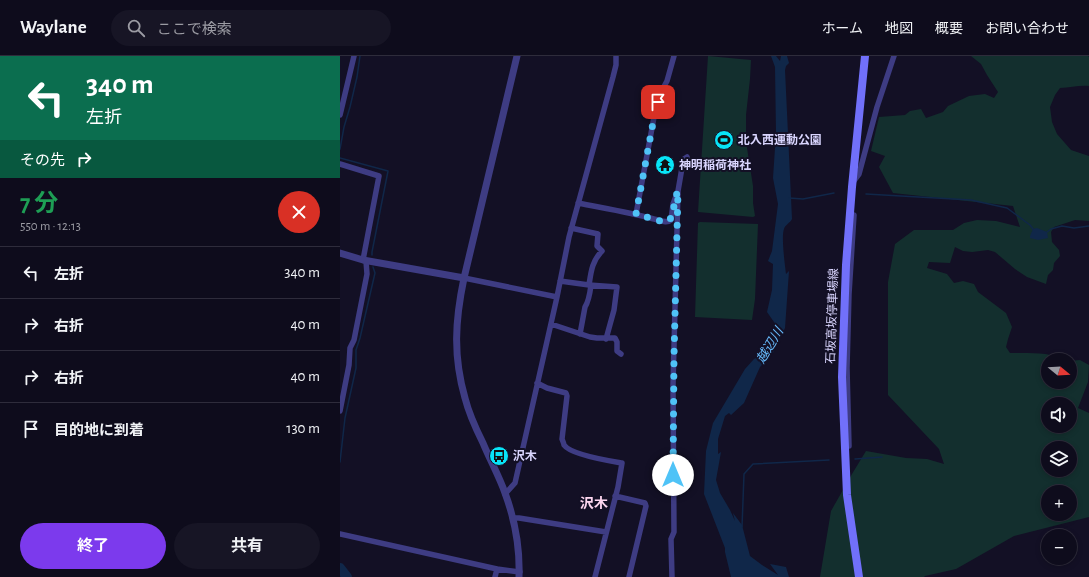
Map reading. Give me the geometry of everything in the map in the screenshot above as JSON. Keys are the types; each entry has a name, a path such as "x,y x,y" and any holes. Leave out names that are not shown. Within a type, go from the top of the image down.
{"main road":[{"name":"石坂高坂停車場線","path":"859,577 847,495 842,377 846,265 865,56"}],"street":[{"path":"340,115 354,56"},
{"path":"340,534 519,574 518,545 513,518 505,494 470,415 459,372 456,350 456,324 464,278 517,56"},
{"path":"505,494 515,483 571,228 613,77 616,65 616,56"},
{"path":"636,214 655,112 661,92 667,81 674,56"},
{"path":"853,185 859,174 877,107 894,56"},
{"path":"672,577 671,539 674,532 674,379 678,191 683,162 687,157"},
{"path":"340,164 379,176 365,261 367,274 354,340 350,350 349,365 340,411"},
{"path":"578,204 636,214 664,222 669,221 672,216 678,191"},
{"path":"571,228 598,234 597,246 602,251 597,255 592,266 590,291 585,307 580,334"},
{"path":"340,253 365,261 464,278 557,297"},
{"path":"560,280 590,285 617,287 614,310 606,339"},
{"path":"551,324 590,337 606,339 615,338 617,342 617,351 621,354"},
{"path":"537,383 547,388 566,393 567,396 562,438 564,444 568,448 591,458 622,463 618,487 595,577"},
{"path":"615,496 645,503 646,506 629,577"},
{"path":"513,518 606,532"},
{"path":"495,577 497,569"}],"green space":[{"name":"北入西運動公園","path":"708,56 751,60 746,115 746,133 753,186 755,216 753,217 698,212"},
{"path":"971,56 1089,57 1089,86 1060,88 1050,107 1052,122 1057,134 1071,150 1089,156 1089,221 1075,220 1054,227 1051,232 1052,242 1059,250 1060,256 1054,263 1053,270 1048,275 1046,284 1027,277 995,252 988,250 972,252 963,251 955,247 950,263 929,262 927,268 947,274 954,283 963,281 974,284 978,292 1006,313 1012,327 1006,347 1010,353 1041,354 1041,389 1077,389 1077,360 1080,360 1089,365 1088,382 1078,408 1089,413 1089,517 1077,520 1077,485 1041,485 1041,521 1073,521 1014,536 956,569 924,577 820,577 831,511 866,451 906,458 927,459 944,464 939,449 888,395 888,282 895,244 914,230 953,230 964,223 977,220 996,221 1020,227 1013,206 893,193 879,167 885,156 871,151 879,117 905,115 910,111 921,109 926,118 943,112 948,106 969,96 985,94 994,98 998,92 981,64"},
{"path":"698,223 758,224 755,299 752,320 695,317"}],"water":[{"name":"越辺川","path":"771,56 776,56 780,61 781,56 787,56 789,63 785,70 792,219 783,233 786,274 789,271 785,328 773,353 760,367 744,403 731,415 729,413 725,416 718,439 718,454 721,452 716,480 720,493 735,521 733,513 742,525 750,556 778,575 770,564 786,567 789,577 731,577 725,548 704,494 706,451 713,423 745,369 754,359 761,355 776,329 774,322 767,312 772,290 773,264 768,261 772,251 778,204 773,178 776,133 775,67"},
{"path":"1037,228 1047,232 1048,238 1038,240 1030,238 1033,229"}],"waterway":[{"path":"340,149 357,77 360,56"},
{"path":"340,158 388,171 372,255"},
{"path":"789,198 803,199 834,193"},
{"path":"866,194 971,200 1007,208 1030,225 1033,229"},
{"path":"1047,232 1051,229 1062,226 1074,228 1089,226"},
{"path":"340,462 345,418 356,368 356,350 375,273 373,267"},
{"path":"855,459 882,457"},
{"path":"742,527 744,474 753,464 829,460"},
{"path":"340,568 347,577"}],"place":[{"name":"北入西運動公園","path":"724,140"},
{"name":"神明稲荷神社","path":"665,165"},
{"name":"沢木","path":"499,456"}],"district":[{"name":"沢木","path":"594,503"}],"route":[{"path":"658,102 636,214 664,222 671,220 673,204 678,191 676,236 673,475"}]}
